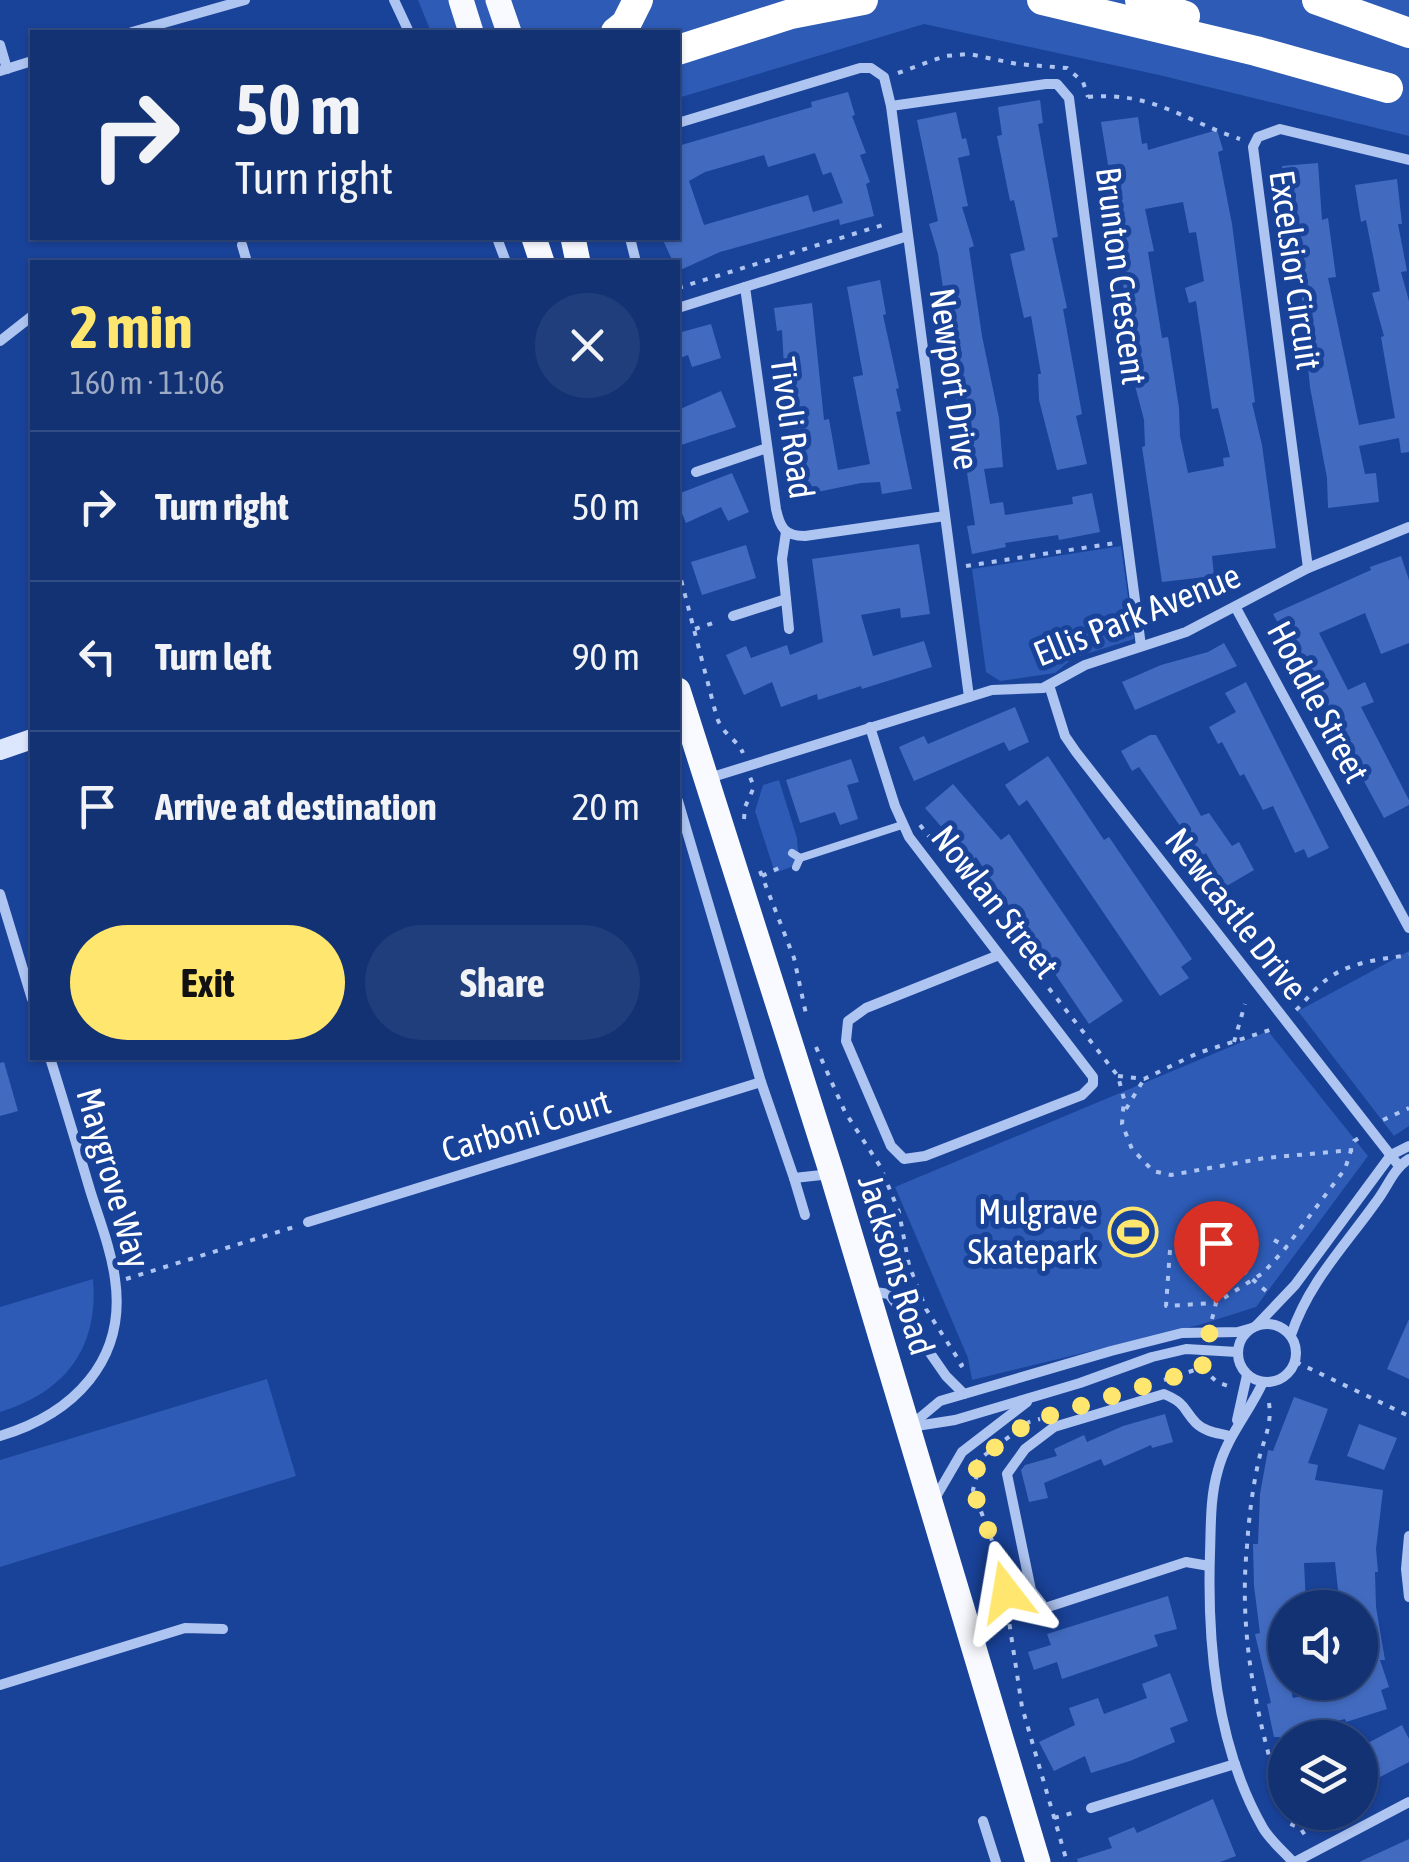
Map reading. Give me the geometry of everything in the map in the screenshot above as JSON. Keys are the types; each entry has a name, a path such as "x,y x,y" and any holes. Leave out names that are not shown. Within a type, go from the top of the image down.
{"highway":[{"path":"618,30 626,24 638,0"},
{"path":"680,50 791,14 863,0"},
{"path":"1042,0 1256,50 1398,92"},
{"path":"1140,0 1398,92"},
{"path":"1317,0 1409,34"}],"main road":[{"path":"460,0 470,30"},
{"path":"498,0 508,30"},
{"name":"Jacksons Road","path":"680,697 868,1290 1038,1862"}],"street":[{"path":"139,30 244,0"},
{"path":"394,0 408,30"},
{"path":"0,45 4,70 30,62"},
{"path":"680,122 860,68 881,74"},
{"name":"Newport Drive","path":"881,74 891,106 969,696"},
{"name":"Brunton Crescent","path":"891,106 1046,84 1057,84 1068,98 1142,646"},
{"name":"Excelsior Circuit","path":"1308,568 1252,158 1254,143 1268,131 1280,129 1409,160"},
{"path":"680,307 908,236"},
{"path":"242,245 246,260"},
{"name":"Tivoli Road","path":"744,287 778,523 791,536 805,536 945,516"},
{"path":"0,341 30,318"},
{"path":"696,472 767,448"},
{"name":"Ellis Park Avenue","path":"705,780 969,696 1003,688 1050,685 1085,664 1186,632 1308,568 1409,527"},
{"path":"786,532 782,558 789,629"},
{"path":"733,616 786,599"},
{"name":"Hoddle Street","path":"1236,608 1409,928"},
{"name":"Newcastle Drive","path":"1050,685 1065,736 1076,752 1338,1091 1392,1155 1404,1162"},
{"name":"Nowlan Street","path":"870,727 905,830 1091,1070 1093,1084 1082,1094 925,1156 904,1158 892,1146 846,1041 848,1021 866,1008 999,955"},
{"path":"0,750 30,741"},
{"path":"680,808 760,1082 804,1215"},
{"path":"0,894 30,992"},
{"name":"Maygrove Way","path":"0,1436 56,1413 72,1401 93,1376 113,1329 116,1282 51,1060"},
{"name":"Carboni Court","path":"308,1222 760,1082"},
{"path":"909,1427 940,1401 1182,1333 1238,1332 1254,1326 1275,1324 1291,1335 1297,1348 1296,1362 1280,1379 1262,1382 1248,1374 1238,1352 1244,1334 1254,1326 1280,1302 1392,1155 1409,1146"},
{"path":"1291,1335 1320,1272 1404,1162"},
{"path":"794,1178 832,1174"},
{"path":"868,1290 889,1294 946,1376 964,1394"},
{"path":"909,1427 947,1422 1186,1349 1238,1352"},
{"path":"1248,1374 1233,1431 1217,1471 1209,1566 1216,1684 1236,1764 1264,1831 1294,1862 1409,1802"},
{"path":"1233,1431 1262,1382"},
{"path":"1209,1566 1186,1562 1045,1608 1031,1590 1007,1474 1025,1449 1054,1427 1164,1394 1189,1409 1194,1421 1207,1430 1233,1431"},
{"path":"932,1504 962,1452 1036,1396"},
{"path":"1409,1536 1409,1598"},
{"path":"0,1685 186,1628 224,1629"},
{"path":"1091,1808 1236,1764"},
{"path":"983,1821 996,1862"}],"lane":[{"path":"796,859 905,830"}],"path":[{"path":"881,74 956,54 1017,64 1056,65 1076,74 1088,97 1114,94 1176,110 1254,143"},
{"path":"680,287 886,224"},
{"path":"952,568 1128,542"},
{"path":"680,576 717,718 726,736 741,748 754,787 745,807 746,831"},
{"path":"693,630 733,616"},
{"path":"905,830 921,824 1118,1076 1124,1114"},
{"path":"762,876 796,859"},
{"path":"756,861 794,958 809,1029"},
{"path":"1353,1150 1265,1158 1171,1175 1154,1171 1132,1148 1122,1124 1132,1096 1144,1079 1198,1052 1267,1033 1339,971 1370,960 1409,955"},
{"path":"1234,1042 1245,1004"},
{"path":"815,1044 845,1112 880,1166 926,1309 962,1365 946,1376"},
{"path":"1118,1076 1144,1079"},
{"path":"1170,1250 1166,1306 1216,1303 1252,1281 1287,1247 1345,1169 1354,1141 1409,1108"},
{"path":"116,1282 308,1222"},
{"path":"1274,1240 1287,1247"},
{"path":"1233,1262 1280,1302"},
{"path":"1210,1331 1216,1303"},
{"path":"1150,1384 1202,1368 1206,1351"},
{"path":"1296,1362 1409,1416"},
{"path":"974,1463 1029,1422 1046,1417"},
{"path":"1268,1751 1256,1708 1245,1634 1246,1549 1260,1457 1272,1418"},
{"path":"962,1452 978,1471 973,1490 1000,1562 1022,1706 1067,1862"},
{"path":"1054,1818 1091,1808"},
{"path":"1302,1830 1314,1851"}],"shaded area":[{"path":"418,0 1409,0 1409,136 1159,75 924,24 680,97 680,30 430,30"},
{"path":"1121,546 1134,639 1073,658 1055,673 1000,681 986,672 972,569"},
{"path":"779,780 797,838 799,864 775,873 755,811 763,785"},
{"path":"1409,951 1409,1126 1394,1136 1298,1011"},
{"path":"1268,1031 1368,1156 1256,1307 1199,1325 972,1380 968,1358 895,1187"},
{"path":"93,1279 90,1326 73,1364 43,1392 0,1412 0,1307"},
{"path":"267,1379 296,1476 0,1567 0,1460"}],"building":[{"path":"848,92 866,153 860,155 870,182 866,184 874,216 840,225 839,219 720,252 680,270 680,260 672,260 663,240 680,240 680,145 812,107 811,102","holes":["815,153 823,175 831,172 843,203 813,212 808,195 704,225 689,181 705,172 764,155 768,167"]},
{"path":"1040,100 1043,123 1038,124 1058,237 1052,238 1067,308 1063,309 1082,414 1076,416 1087,464 1057,470 1039,400 1041,374 1031,316 1024,318 1010,254 1025,250 997,136 1002,135 998,107"},
{"path":"956,112 970,155 958,158 968,206 962,207 974,246 969,248 999,418 1003,467 984,469 990,504 1003,502 1005,515 1073,504 1072,497 1092,493 1100,532 1059,540 1058,535 1005,543 1006,547 972,554 967,526 975,525 938,254 929,224 938,221 917,120"},
{"path":"1138,117 1142,144 1147,143 1148,150 1217,130 1223,150 1218,152 1232,224 1255,402 1252,403 1262,445 1276,548 1212,556 1214,576 1162,582 1142,447 1144,420 1130,366 1129,342 1133,342 1113,226 1118,225 1101,122","holes":["1183,202 1189,233 1196,232 1204,281 1185,288 1189,303 1196,301 1212,409 1218,408 1230,457 1223,458 1224,466 1188,473 1168,337 1162,338 1148,252 1154,251 1145,209"]},
{"path":"1318,163 1322,220 1328,218 1336,277 1328,278 1359,425 1395,418 1381,337 1384,336 1372,293 1380,291 1355,185 1397,179 1402,224 1398,224 1407,271 1401,272 1409,301 1409,452 1401,453 1399,438 1359,446 1365,474 1376,473 1379,502 1328,508 1327,478 1310,387 1306,346 1310,346 1290,228 1287,229 1282,166"},
{"path":"880,280 886,314 883,315 899,388 896,389 901,411 896,412 912,489 882,494 880,482 861,483 798,496 790,454 794,453 782,330 777,331 774,308 812,303 824,420 829,419 838,470 870,464 853,377 863,375 847,287"},
{"path":"711,324 721,358 692,367 688,355 680,358 680,332"},
{"path":"721,391 736,427 680,445 680,409"},
{"path":"732,473 749,512 728,521 721,507 686,523 680,509 680,493"},
{"path":"919,544 930,614 901,618 900,608 861,615 873,656 924,641 932,667 818,700 817,694 781,707 772,682 744,695 726,655 746,646 751,658 787,645 790,655 823,642 812,559"},
{"path":"746,545 756,578 702,595 691,562"},
{"path":"1401,556 1409,580 1409,643 1381,654 1365,613 1319,633 1348,690 1365,682 1374,702 1361,707 1409,800 1409,805 1384,818 1273,614"},
{"path":"1224,643 1237,666 1135,710 1122,682"},
{"path":"1246,682 1329,848 1308,858 1304,849 1295,853 1273,806 1263,810 1244,774 1240,776 1209,727 1236,712 1225,693"},
{"path":"1015,707 1029,742 1009,751 1004,742 914,781 899,747 924,736 928,744"},
{"path":"1156,735 1201,816 1209,813 1232,846 1239,842 1254,870 1225,887 1206,853 1201,856 1139,767 1132,771 1121,751"},
{"path":"1048,756 1192,959 1181,967 1189,978 1160,996 1027,800 1019,806 1005,785"},
{"path":"851,759 859,782 847,785 858,819 840,825 835,812 800,823 786,780"},
{"path":"953,784 1001,840 1009,834 1123,1001 1089,1024 976,857 971,861 925,808"},
{"path":"4,1062 18,1111 0,1116 0,1063"},
{"path":"1409,1319 1409,1379 1387,1369"},
{"path":"1294,1397 1328,1409 1308,1463 1318,1465 1315,1480 1383,1490 1376,1590 1338,1590 1335,1562 1304,1563 1305,1590 1268,1590 1268,1690 1255,1634 1260,1633 1253,1544 1258,1544 1260,1494 1268,1450 1273,1451"},
{"path":"1165,1414 1173,1442 1152,1448 1151,1445 1104,1466 1101,1459 1044,1483 1048,1498 1029,1502 1021,1470 1025,1465 1057,1456 1054,1449 1084,1435 1087,1442"},
{"path":"1359,1424 1397,1438 1384,1470 1347,1456"},
{"path":"1168,1596 1177,1629 1154,1635 1158,1646 1062,1679 1057,1662 1034,1670 1028,1652 1051,1645 1047,1634"},
{"path":"1378,1619 1385,1660 1380,1660 1389,1687 1381,1690 1387,1709 1352,1720 1270,1720 1267,1704 1270,1700 1378,1700"},
{"path":"1170,1673 1188,1721 1170,1728 1175,1742 1091,1773 1085,1756 1054,1771 1039,1742 1075,1725 1069,1708 1098,1698 1104,1714 1147,1698 1142,1684"},
{"path":"1402,1725 1409,1739 1409,1762 1380,1777 1378,1738"},
{"path":"1213,1799 1236,1856 1220,1862 1078,1862 1077,1859 1112,1848 1108,1838 1134,1827 1137,1833"},
{"path":"1409,1839 1409,1862 1359,1862"}],"place":[{"name":"Mulgrave Skatepark","path":"1133,1232"}],"route":[{"path":"1006,1592 1000,1562 973,1490 978,1471 974,1463 1029,1422 1202,1368 1216,1303"}]}
